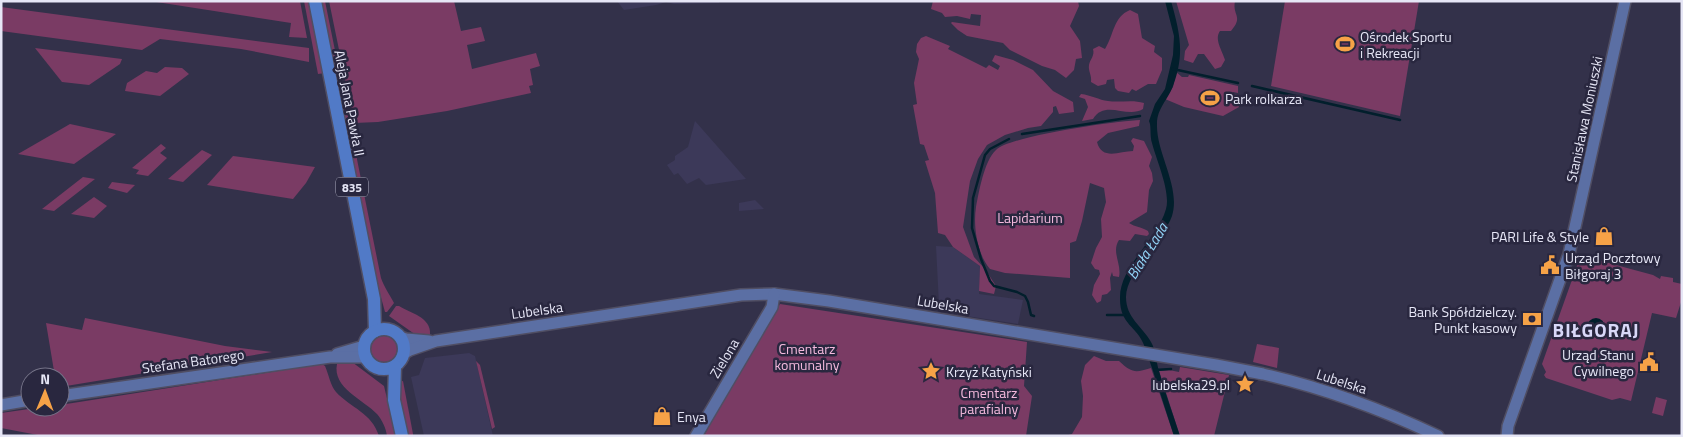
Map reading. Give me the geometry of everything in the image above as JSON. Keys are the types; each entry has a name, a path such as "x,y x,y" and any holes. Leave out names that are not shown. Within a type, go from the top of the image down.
{"main road":[{"name":"Aleja Jana Pawła II","path":"315,1 381,330"},
{"path":"381,330 395,332 400,337 404,345 403,354 395,366 387,369 371,365 365,352 368,337 381,330"},
{"path":"394,400 395,366"},
{"path":"379,368 394,400 402,436"}],"street":[{"name":"Stanisława Moniuszki","path":"1505,433 1526,378 1572,242 1625,1"},
{"name":"Lubelska","path":"400,337 433,341 725,297 774,294 869,307 1263,374 1324,390 1387,413 1438,436"},
{"name":"Zielona","path":"696,436 772,307 774,294"},
{"name":"Lubelska","path":"403,354 433,341"},
{"name":"Stefana Batorego","path":"70,395 365,352"},
{"path":"1,405 20,402"}],"shaded area":[{"path":"617,1 719,1 719,3 674,4 666,2 624,10"},
{"path":"695,121 746,179 706,185 699,178 687,184 678,173 674,175 667,165 675,160 675,156 688,147"},
{"path":"755,200 764,209 739,211 739,203"},
{"path":"936,246 953,247 980,266 979,294 1023,300 1018,324 947,313 942,310 939,305"},
{"path":"469,353 475,356 493,436 424,436 411,377 419,375 425,358"}],"green space":[{"path":"150,1 300,1 307,38 289,37 291,23"},
{"path":"304,1 309,1 325,73 318,74"},
{"path":"320,1 325,1 381,278 394,303 387,312 385,312 376,279"},
{"path":"329,1 454,1 461,31 481,27 485,41 467,45 472,69 536,53 540,66 530,69 533,85 529,86 531,93 447,111 378,122 354,123"},
{"path":"933,1 1078,1 1079,6 1070,26 1080,41 1082,58 1076,59 1074,70 1066,78 1055,70 1042,66 1010,50 1003,43 967,36 951,23 980,26 981,15 971,14 970,19 957,16 945,17 942,13 931,9"},
{"path":"1176,1 1235,1 1237,22 1235,26 1231,31 1220,31 1218,34 1218,41 1225,60 1221,67 1215,69 1204,54 1198,54 1193,63 1184,60 1185,51 1189,45"},
{"name":"Ośrodek Sportu i Rekreacji","path":"1285,1 1419,1 1400,116 1271,86"},
{"path":"1,7 309,48 309,62 241,49 160,39 142,50 1,31"},
{"path":"1130,10 1138,14 1142,38 1155,46 1154,52 1162,58 1162,70 1156,84 1148,84 1136,91 1132,89 1129,93 1118,91 1115,88 1114,79 1107,80 1106,84 1098,86 1091,82 1089,67 1093,49 1099,46 1105,49 1120,17"},
{"path":"926,36 950,46 948,49 986,68 989,65 998,70 1000,66 992,61 995,55 1013,60 1033,70 1053,91 1073,102 1074,112 1059,114 1056,106 1053,107 1053,112 1041,126 1005,135 987,145 978,159 970,181 963,227 974,257 985,269 996,286 994,294 979,291 980,266 953,247 945,235 938,233 935,193 925,161 929,160 924,145 920,144 913,105 917,104 914,83 919,59 916,52 917,44 921,38"},
{"path":"35,48 122,59 120,64 89,85 62,82"},
{"path":"165,67 182,68 189,74 160,96 125,91 127,83 146,71 157,73"},
{"path":"1176,72 1182,77 1188,77 1189,75 1238,86 1238,93 1233,92 1232,94 1238,95 1239,107 1223,116 1184,107 1165,99 1173,87"},
{"path":"1081,94 1108,101 1140,102 1144,103 1143,109 1130,112 1104,110 1093,119 1082,121 1088,107 1085,99 1079,97"},
{"name":"Lapidarium","path":"1140,120 1139,126 1108,133 1097,142 1099,148 1112,154 1133,151 1134,146 1131,141 1133,138 1144,141 1152,157 1149,166 1153,181 1149,190 1147,212 1129,223 1148,231 1149,234 1147,236 1135,234 1130,241 1119,240 1116,254 1120,272 1119,277 1113,276 1112,272 1110,278 1111,290 1107,294 1102,295 1101,301 1097,303 1092,295 1094,285 1100,274 1099,270 1095,269 1091,263 1102,237 1101,219 1106,202 1104,188 1090,183 1076,241 1070,243 1070,278 1005,273 990,269 979,248 975,215 985,169 996,150 1005,145 1041,135 1088,126"},
{"path":"70,124 116,134 74,164 18,154"},
{"path":"161,144 166,148 160,153 167,158 148,176 136,174 139,170 132,168"},
{"path":"202,150 212,155 183,182 168,179"},
{"path":"233,156 315,167 306,183 293,199 207,185"},
{"path":"83,177 95,179 54,211 42,209"},
{"path":"112,182 135,185 127,193 108,188"},
{"path":"94,197 107,206 94,218 71,214"},
{"path":"1590,258 1653,275 1660,279 1661,276 1673,278 1673,282 1682,284 1682,299 1676,318 1652,313 1631,401 1620,398 1612,400 1546,378 1544,375 1546,372 1542,364 1578,263 1585,265"},
{"path":"780,304 1027,342 1024,386 1032,396 1026,436 704,436"},
{"path":"396,306 424,320 427,323 430,334 416,335 389,316"},
{"path":"85,318 225,346 272,352 70,385 70,367 53,367 46,323 82,330"},
{"path":"384,336 393,340 397,349 393,358 384,362 375,358 371,349 375,340"},
{"path":"1257,344 1279,348 1277,368 1253,362"},
{"path":"1094,356 1106,361 1119,361 1134,371 1151,368 1174,436 1065,436 1072,434 1082,417 1083,396 1081,381 1085,365"},
{"path":"476,361 480,365 495,427 492,429"},
{"path":"352,362 384,386 396,436 387,436 384,424 377,414 350,393 339,380 337,364"},
{"path":"322,364 325,366 336,392 366,416 376,428 379,436 43,436 1,428 1,413 20,410 20,417 70,417 70,403"},
{"path":"1180,367 1229,375 1214,436 1180,436 1159,371 1179,372"},
{"path":"403,381 413,436 407,436 398,382"},
{"path":"1656,397 1667,400 1663,416 1652,413"}],"water":[{"name":"Biała Łada","path":"1165,1 1171,1 1179,34 1180,53 1177,74 1157,118 1157,124 1160,147 1171,182 1174,205 1172,216 1167,226 1132,277 1126,297 1129,311 1153,345 1161,379 1180,436 1174,436 1144,345 1126,320 1121,308 1120,299 1121,287 1132,264 1155,232 1166,209 1165,185 1151,141 1149,121 1155,104 1165,89 1173,55 1174,36"},
{"path":"1596,318 1602,321 1605,327 1602,333 1596,336 1590,333 1587,327 1590,321"}],"waterway":[{"path":"1173,69 1238,83"},
{"path":"1252,86 1400,120"},
{"path":"1022,134 1140,116"},
{"path":"1009,139 990,149 985,155 973,198 972,228 990,281 994,286 1025,296 1031,315 1034,316"},
{"path":"1107,315 1125,315"},
{"path":"1155,370 1171,369"}],"place":[{"name":"Ośrodek Sportu i Rekreacji","path":"1345,44"},
{"name":"Park rolkarza","path":"1210,98"},
{"name":"PARI Life & Style","path":"1604,236"},
{"name":"Urząd Pocztowy Biłgoraj 3","path":"1550,265"},
{"name":"Bank Spółdzielczy. Punkt kasowy","path":"1532,319"},
{"name":"Urząd Stanu Cywilnego","path":"1649,362"},
{"name":"Krzyż Katyński","path":"931,371"},
{"name":"lubelska29.pl","path":"1245,384"},
{"name":"Enya","path":"662,416"}],"district":[{"name":"BIŁGORAJ","path":"1596,329"}],"park label":[{"name":"Cmentarz komunalny","path":"807,356"},
{"name":"Cmentarz parafialny","path":"989,400"}]}
